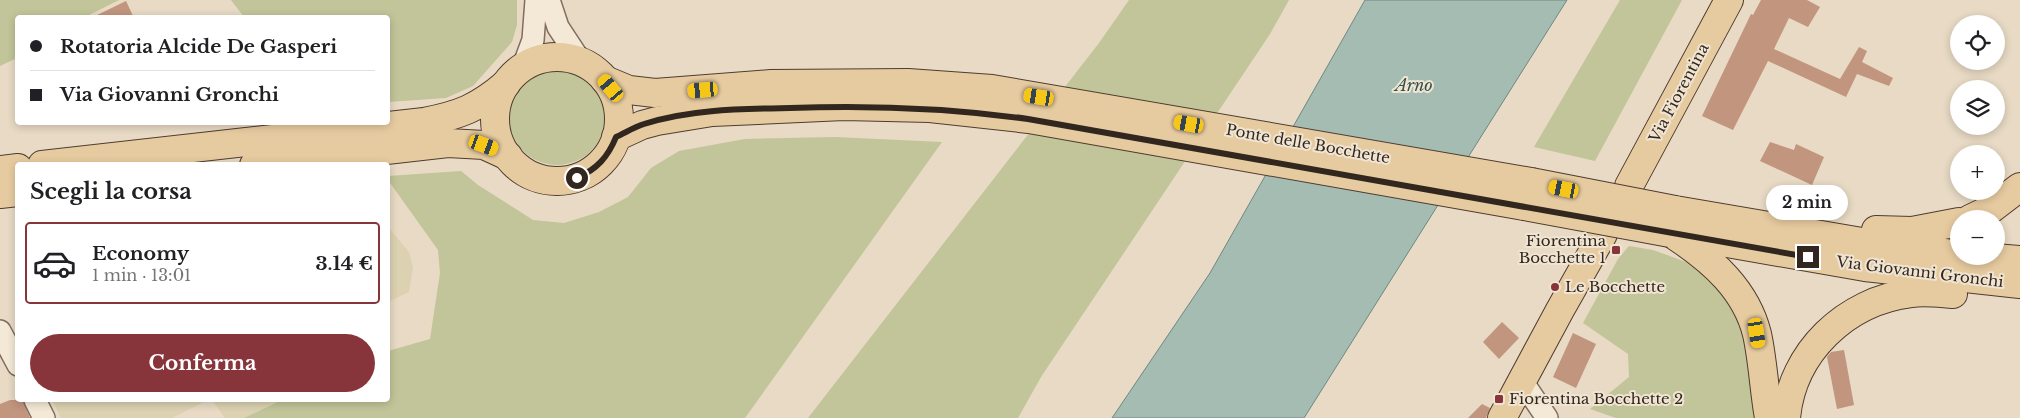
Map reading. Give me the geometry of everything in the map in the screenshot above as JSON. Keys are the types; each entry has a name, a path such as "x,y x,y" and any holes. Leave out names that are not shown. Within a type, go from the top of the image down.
{"main road":[{"name":"Via Fiorentina","path":"1629,186 1729,0"},
{"path":"69,162 424,122 444,118 475,108 486,101 515,76 534,62 552,58 570,58 581,62 598,72 611,88 618,107 619,117 616,137 608,154 594,168 577,178 568,180 558,181 539,178 522,170 508,156 499,140 495,120 498,102 515,76"},
{"path":"604,80 629,90 655,93 771,84 908,95"},
{"name":"Ponte delle Bocchette","path":"908,95 960,86 1020,94 1528,194"},
{"path":"616,137 642,125 657,121 712,112 816,107 908,95"},
{"path":"280,162 448,143 484,145 508,156"},
{"path":"0,170 15,168"},
{"path":"1988,210 2019,188"},
{"path":"0,194 15,192"},
{"name":"Via Giovanni Gronchi","path":"1528,194 1675,210 1910,250 1950,254"},
{"name":"Via Giovanni Gronchi","path":"1528,194 1670,233 1865,267 2020,284"},
{"path":"1792,229 1912,231 1950,224"},
{"path":"1670,233 1711,262 1731,283 1743,301 1757,333 1770,418"},
{"path":"1502,418 1603,234"},
{"name":"Via Giovanni Gronchi","path":"2005,259 2020,260"},
{"path":"1786,418 1789,396 1812,348 1826,333 1852,314 1877,302 1907,294 1927,292 1967,294 2020,290"}],"street":[{"path":"515,76 533,40 536,0"},
{"path":"549,0 558,27 581,62"},
{"path":"0,331 15,360"},
{"path":"1522,381 1546,418"},
{"path":"36,402 44,418"}],"shaded area":[{"path":"390,229 409,252 413,267 409,292 390,301"},
{"path":"53,402 204,402 172,418 61,418"},
{"path":"213,402 278,402 244,418 225,418"}],"green space":[{"path":"0,0 119,0 89,15 15,15 15,59 0,66"},
{"path":"231,0 517,0 517,25 512,42 473,86 446,98 390,102 390,15 242,15"},
{"path":"1129,0 1289,0 1270,34 1041,377 1018,418 808,418 1099,43"},
{"path":"1620,0 1682,0 1595,161 1534,147"},
{"path":"557,69 575,73 591,83 601,99 605,117 601,135 591,151 575,161 557,165 539,161 523,151 513,135 509,117 513,99 523,83 539,73"},
{"path":"835,137 942,142 745,418 244,418 278,402 390,402 390,350 430,339 440,273 438,250 390,183 390,176 461,171 478,185 533,220 564,223 599,212 628,197 651,168 679,151 745,139"},
{"path":"1629,246 1653,250 1689,263 1722,289 1744,328 1762,418 1616,418 1590,409 1629,377 1628,354 1583,323 1618,259"}],"water":[{"name":"Arno","path":"1365,0 1567,0 1304,418 1112,418 1210,273"}],"building":[{"path":"1761,0 1807,0 1820,7 1808,27 1789,18 1774,49 1840,79 1859,47 1867,51 1862,62 1893,78 1889,86 1857,74 1846,97 1768,61 1733,130 1702,116 1751,14 1753,15"},
{"path":"126,1 133,15 97,15"},
{"path":"1770,142 1794,150 1796,144 1824,157 1812,185 1760,161"},
{"path":"1502,322 1519,338 1499,359 1483,342"},
{"path":"1573,333 1596,344 1576,388 1553,377"},
{"path":"1844,350 1854,405 1837,409 1827,357 1831,352"},
{"path":"10,400 24,402 30,418 0,418 0,404"},
{"path":"1482,404 1490,408 1486,418 1468,418"}],"place":[{"name":"Fiorentina Bocchette 1","path":"1616,250"},
{"name":"Le Bocchette","path":"1555,287"},
{"name":"Fiorentina Bocchette 2","path":"1499,399"}],"route":[{"path":"577,178 602,162 616,137 642,125 676,116 766,108 844,106 930,108 1028,119 1808,257"}]}
